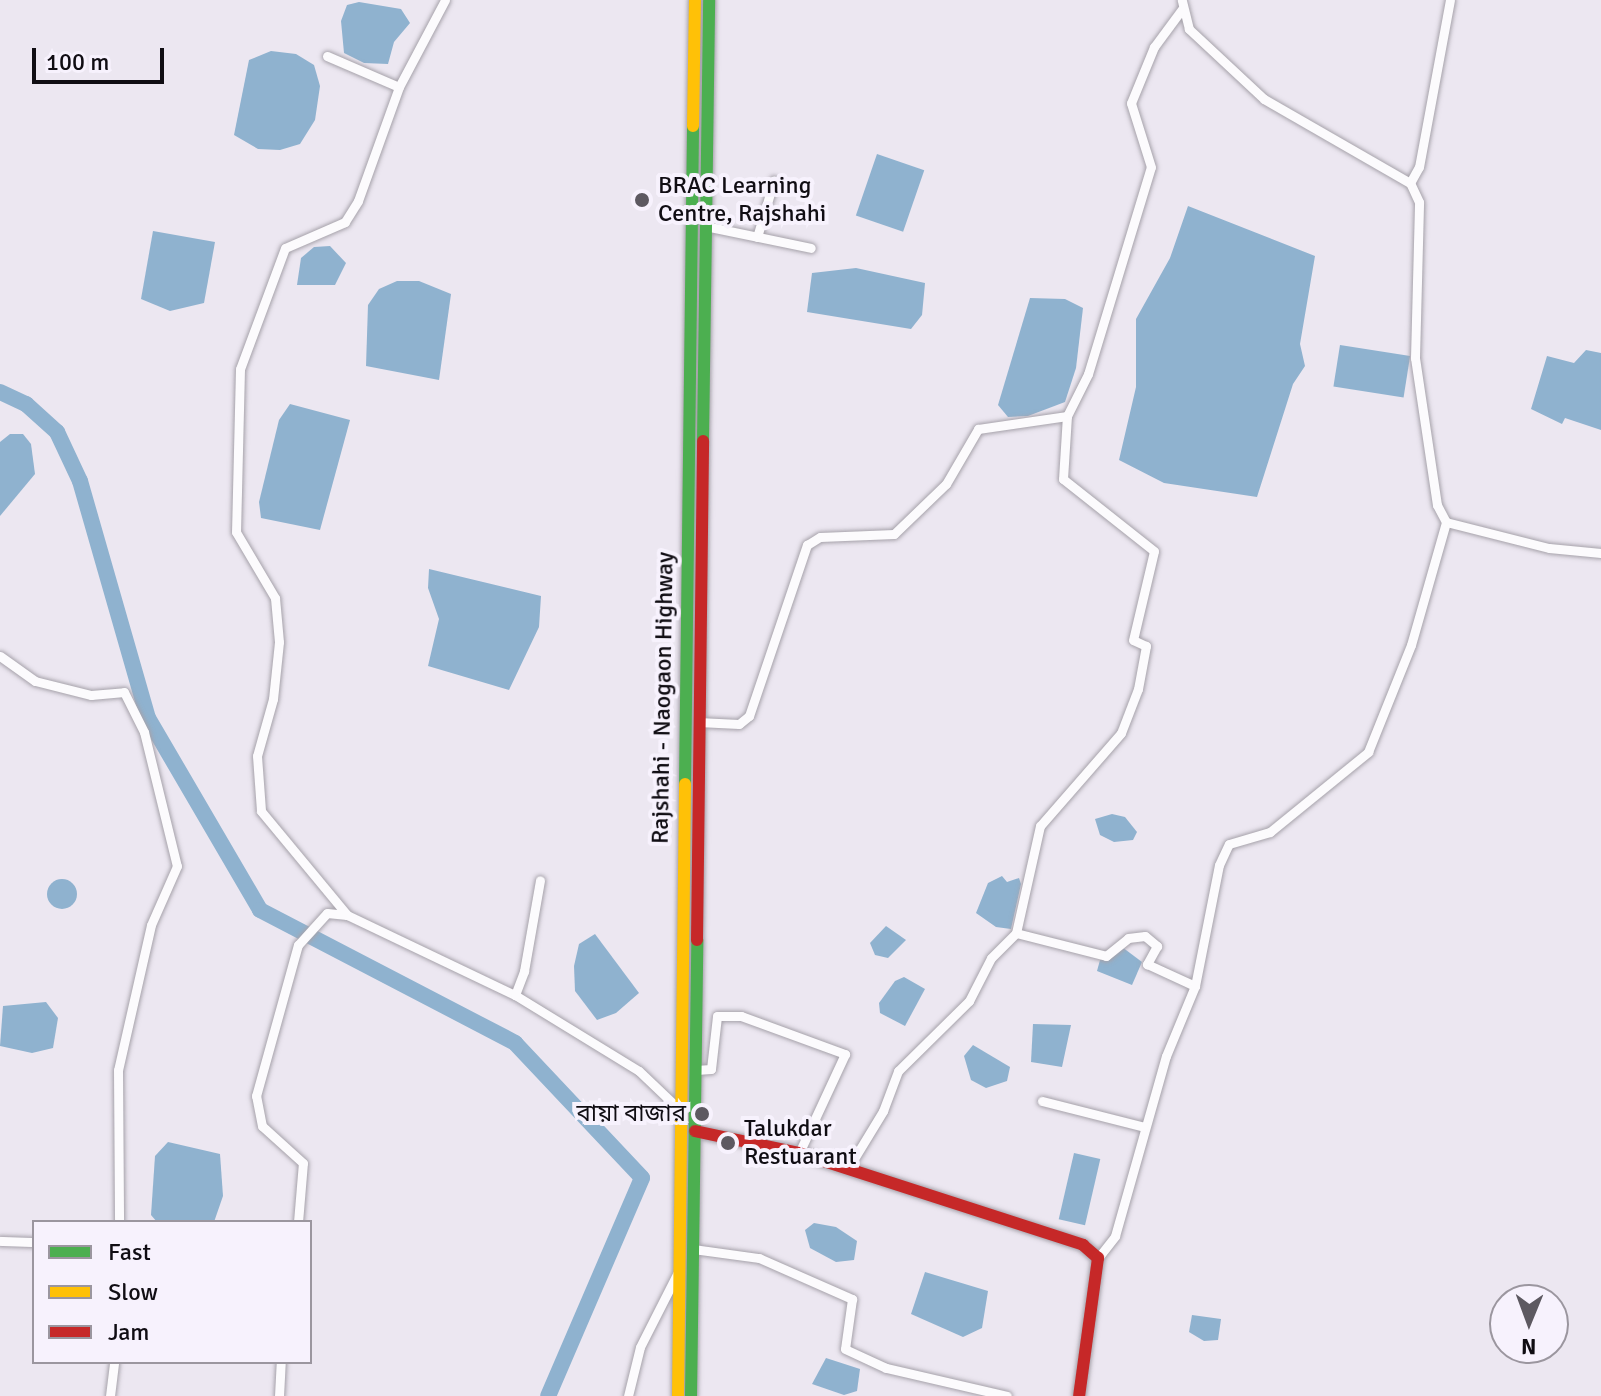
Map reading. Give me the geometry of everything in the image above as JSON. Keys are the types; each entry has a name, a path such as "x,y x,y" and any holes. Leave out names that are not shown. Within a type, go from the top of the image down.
{"main road":[{"name":"Rajshahi - Naogaon Highway","path":"691,1396 686,1300 680,1267 695,0"},
{"name":"Rajshahi - Naogaon Highway","path":"678,1396 693,1249 709,0"},
{"path":"682,995 696,995"},
{"path":"695,1131 849,1167 1031,1224 1083,1245 1098,1258 1079,1396"}],"street":[{"path":"347,915 261,811 257,756 273,699 279,642 275,598 236,532 240,369 285,248 345,222 358,201 399,87 445,0"},
{"path":"1410,183 1419,167 1450,0"},
{"path":"1098,1258 1115,1236 1166,1056 1195,986 1219,865 1229,844 1270,832 1368,752 1411,645 1446,522 1437,505 1415,358 1419,202 1410,183 1264,99 1196,37 1182,5"},
{"path":"849,1167 883,1111 898,1071 969,1001 991,958 1016,933 1040,826 1121,733 1146,646 1133,640 1154,551 1063,479 1067,416 1088,374 1151,167 1131,103 1154,47 1182,5"},
{"path":"327,56 399,87"},
{"path":"757,237 774,180"},
{"path":"705,226 811,248"},
{"path":"698,722 739,724 749,716 807,545 820,537 894,534 946,484 978,429 1067,416"},
{"path":"1446,522 1549,548 1601,553"},
{"path":"0,656 35,681 91,695 124,692 144,732 177,866 151,925 118,1070 119,1220"},
{"path":"515,995 524,971 540,880"},
{"path":"298,1220 303,1163 262,1126 256,1096 298,945 327,913 347,915 515,995 639,1071 683,1113"},
{"path":"1016,933 1106,956 1128,938 1145,936 1157,946 1147,964 1195,986"},
{"path":"696,1070 711,1069 717,1016 741,1016 845,1054 799,1153"},
{"path":"1042,1101 1145,1127"},
{"path":"0,1241 32,1242"},
{"path":"693,1249 759,1258 852,1299 845,1349 886,1368 1005,1396"},
{"path":"628,1396 640,1347 680,1267"},
{"path":"110,1396 114,1364"},
{"path":"279,1396 281,1364"}],"water":[{"path":"359,2 401,9 410,23 394,42 388,64 364,63 344,53 341,21 347,5"},
{"path":"271,51 296,54 314,65 320,86 315,120 300,144 280,150 258,149 234,135 249,60"},
{"path":"877,154 924,170 903,232 856,215"},
{"path":"1188,206 1315,256 1300,344 1305,366 1293,384 1257,497 1164,483 1119,460 1136,387 1136,319 1170,258"},
{"path":"153,231 215,242 204,303 170,311 141,299"},
{"path":"330,246 346,263 335,285 297,285 301,258 314,247"},
{"path":"856,268 925,283 922,315 911,329 807,312 812,273"},
{"path":"397,281 419,281 451,294 439,380 366,366 368,305 379,289"},
{"path":"1030,298 1065,299 1083,308 1076,368 1065,402 1028,416 1008,417 998,405"},
{"path":"1340,345 1410,356 1404,398 1333,386"},
{"path":"1586,350 1601,353 1601,430 1565,418 1562,424 1531,409 1547,356 1574,363"},
{"path":"290,404 350,420 320,530 261,518 259,502 279,420"},
{"path":"10,434 23,434 31,444 35,474 0,516 0,442"},
{"path":"429,569 541,596 539,627 509,690 428,666 439,619 428,588"},
{"path":"1112,814 1125,817 1137,832 1133,840 1114,842 1100,835 1095,819"},
{"path":"1002,876 1007,882 1019,878 1021,884 1011,929 996,927 976,913 988,883"},
{"path":"62,879 73,883 77,894 73,905 62,909 51,905 47,894 51,883"},
{"path":"886,926 906,940 888,958 875,955 870,943"},
{"path":"595,934 639,993 616,1013 597,1020 575,991 574,966 579,944"},
{"path":"1122,947 1142,962 1132,985 1097,971 1100,960"},
{"path":"904,977 925,989 905,1026 880,1013 879,1003 895,981"},
{"path":"46,1002 58,1018 53,1048 32,1053 0,1046 3,1006"},
{"path":"1033,1024 1071,1025 1062,1067 1031,1062"},
{"path":"973,1045 1010,1067 1007,1081 986,1088 971,1080 964,1056"},
{"path":"168,1142 220,1154 223,1196 215,1220 155,1220 151,1215 155,1156"},
{"path":"1074,1153 1100,1159 1085,1225 1059,1219"},
{"path":"814,1223 836,1227 857,1241 854,1260 836,1262 810,1248 805,1230"},
{"path":"925,1272 988,1291 982,1328 963,1337 911,1314"},
{"path":"1192,1315 1221,1319 1218,1340 1204,1341 1189,1332"},
{"path":"826,1358 860,1369 857,1391 844,1395 812,1384"}],"waterway":[{"path":"0,392 26,404 57,432 80,481 148,718 260,910 515,1043 642,1178 548,1396"}],"traffic: fast":[{"path":"703,441 709,0"},
{"path":"685,784 693,126"},
{"path":"691,1396 697,940"}],"traffic: slow":[{"path":"693,126 695,0"},
{"path":"678,1396 685,784"}],"traffic: jam":[{"path":"697,940 703,441"},
{"path":"695,1131 799,1153 1083,1245 1098,1258 1079,1396"}],"place":[{"name":"BRAC Learning Centre, Rajshahi","path":"642,200"},
{"name":"বায়া বাজার","path":"702,1114"},
{"name":"Talukdar Restuarant","path":"728,1143"}]}
